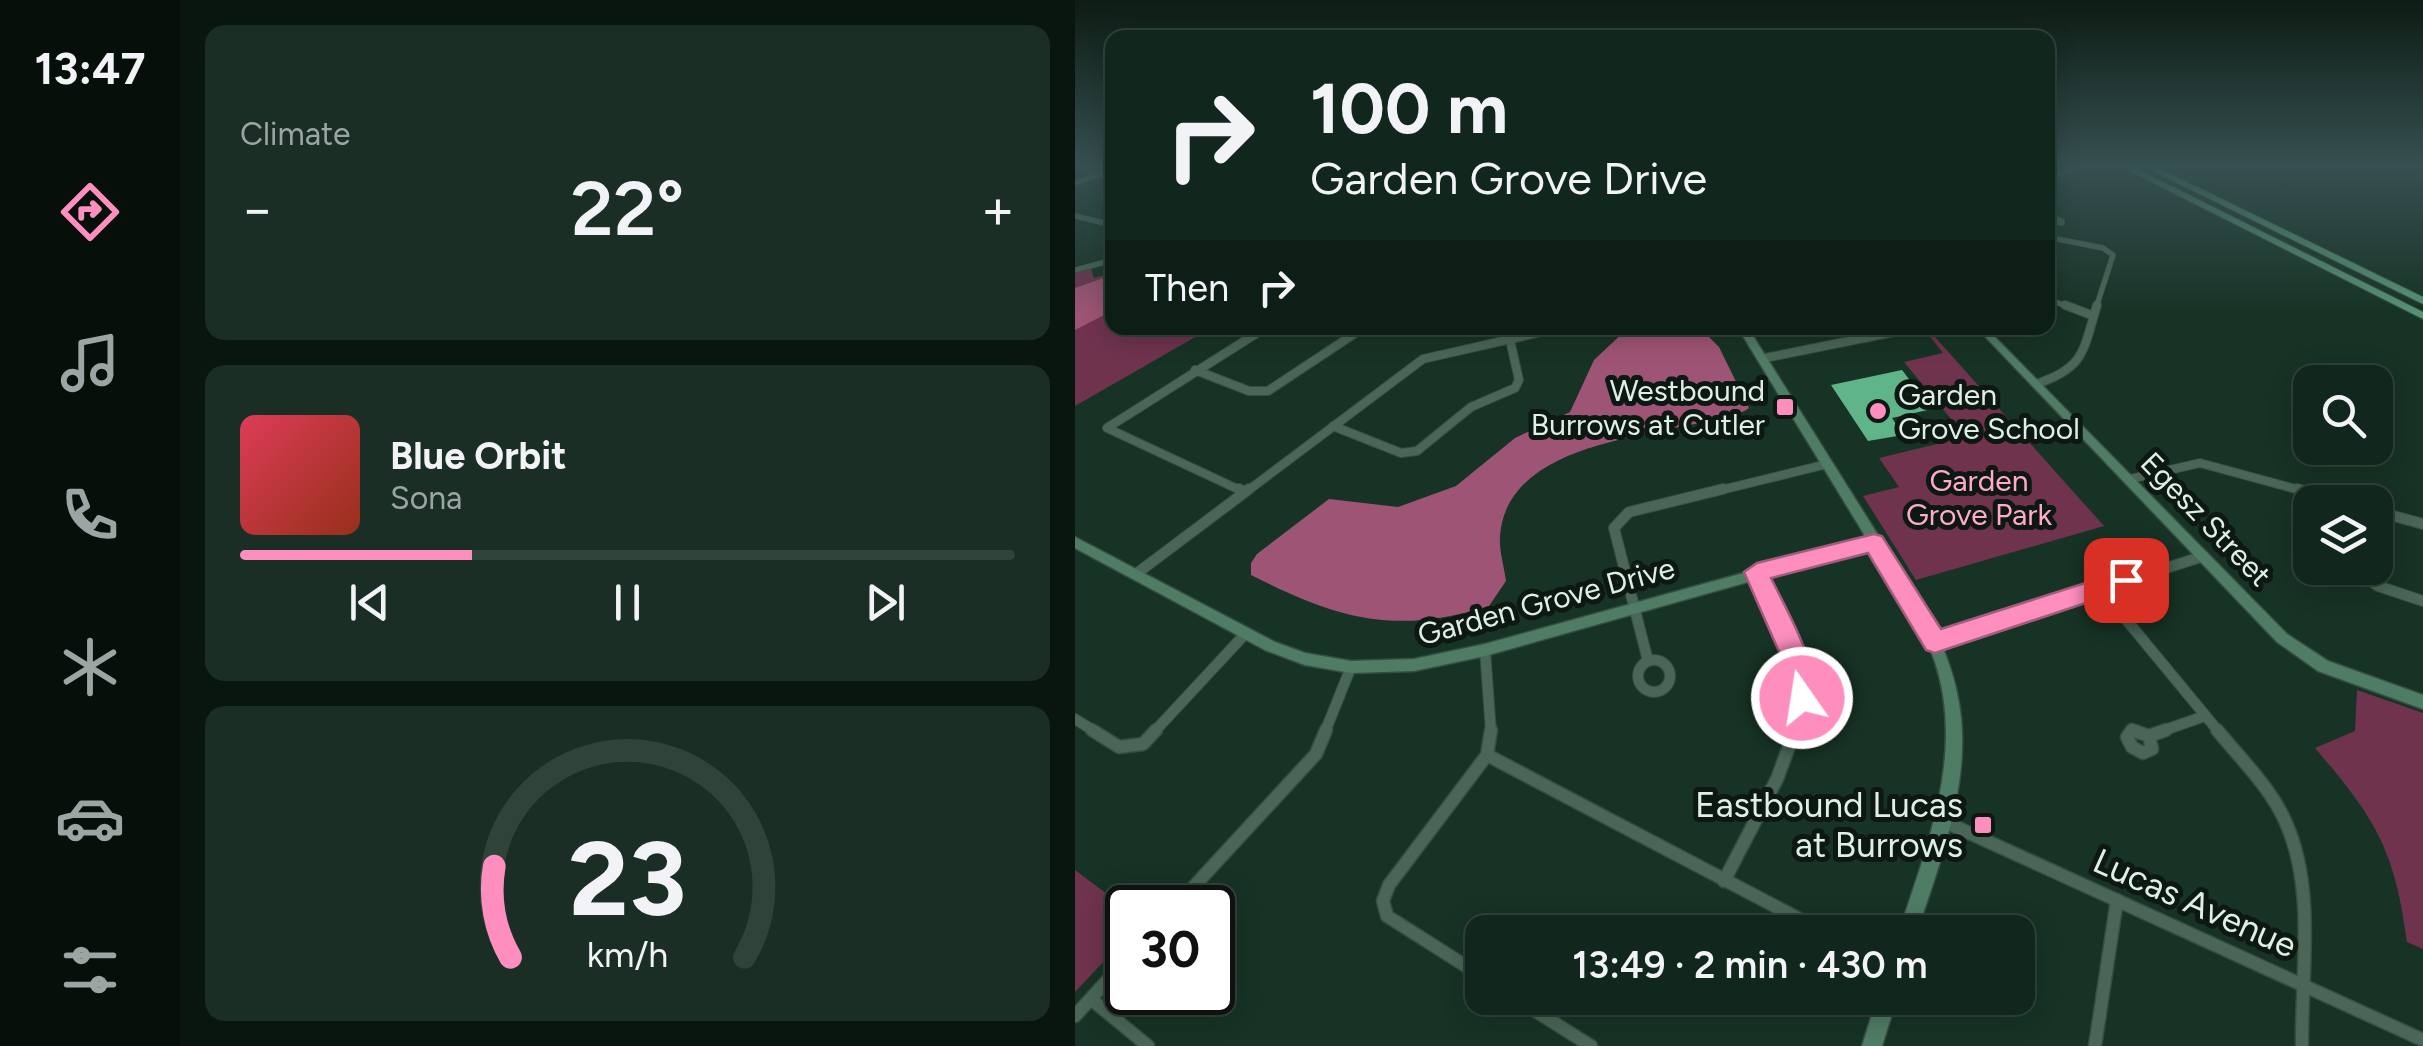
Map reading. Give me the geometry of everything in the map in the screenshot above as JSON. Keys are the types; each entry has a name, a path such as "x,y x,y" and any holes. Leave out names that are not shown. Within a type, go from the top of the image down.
{"main road":[{"path":"2222,215 2423,316"},
{"path":"2246,215 2423,301"},
{"path":"2323,266 2339,261"}],"street":[{"path":"1075,216 1105,223"},
{"path":"2036,384 2064,375 2079,363 2113,253 2055,239"},
{"path":"1075,270 1105,262"},
{"path":"2055,302 2094,316"},
{"path":"1245,492 1107,428 1253,335"},
{"path":"1195,370 1249,391 1268,391 1352,335"},
{"path":"1136,574 1423,359 1530,335"},
{"path":"1748,335 1935,642 1952,695 1952,790 1913,915"},
{"path":"1855,335 1858,339"},
{"path":"1765,358 1878,335"},
{"name":"Egesz Street","path":"1988,335 2282,638 2310,660 2423,702"},
{"path":"1333,426 1401,453 1417,450 1471,407 1515,388 1519,380 1510,340"},
{"path":"2130,479 2192,462 2293,488"},
{"path":"1648,661 1614,528 1619,518 1629,512 1827,464"},
{"path":"2393,516 2423,524"},
{"name":"Garden Grove Drive","path":"1076,543 1246,633 1305,659 1351,667 1414,665 1485,650 1874,542"},
{"path":"1935,642 2204,556"},
{"path":"1724,881 1791,745 1801,711 1799,670 1757,572"},
{"path":"2377,585 2423,601"},
{"path":"2099,588 2273,798 2291,827 2299,858 2302,1046"},
{"path":"1075,718 1119,747 1143,744 1246,633"},
{"path":"1465,965 1387,916 1383,901 1389,885 1487,755 1493,721 1485,650"},
{"path":"1195,885 1316,754 1351,667"},
{"path":"2149,736 2205,716"},
{"path":"1487,755 1791,915"},
{"name":"Lucas Avenue","path":"1943,821 2423,1040"},
{"path":"2095,1046 2117,900"},
{"path":"1075,1016 1105,983"},
{"path":"1091,999 1148,1046"},
{"path":"1542,1015 1591,1046"},
{"path":"1873,1046 1882,1015"}],"green space":[{"path":"1090,266 1094,278 1105,275 1105,335 1199,335 1075,406 1075,270"},
{"name":"Garden Grove Park","path":"1929,335 1933,335 2104,526 1916,580 1863,496 1899,487 1879,458 1966,437 1904,362 1943,353"},
{"path":"2357,690 2423,713 2423,949 2407,942 2396,882 2379,836 2353,795 2315,748 2355,731"},
{"path":"1075,870 1105,892 1105,960 1075,992"}],"shaded area":[{"path":"1105,277 1105,315 1075,330 1075,288"},
{"path":"1621,335 1707,335 1719,347 1749,408 1726,418 1599,445 1544,468 1522,486 1507,508 1500,536 1506,581 1489,606 1424,620 1366,618 1311,602 1251,575 1251,563 1257,554 1329,499 1398,507 1456,486 1515,438 1570,412 1594,360"}],"building":[{"name":"Garden Grove School","path":"1902,370 1932,409 1892,418 1903,435 1868,441 1831,385"}],"place":[{"name":"Westbound Burrows at Cutler","path":"1785,407"},
{"name":"Garden Grove School","path":"1878,411"},
{"name":"Eastbound Lucas at Burrows","path":"1983,825"}],"route":[{"path":"1802,698 1799,670 1757,572 1874,542 1935,642 2126,580"}]}
